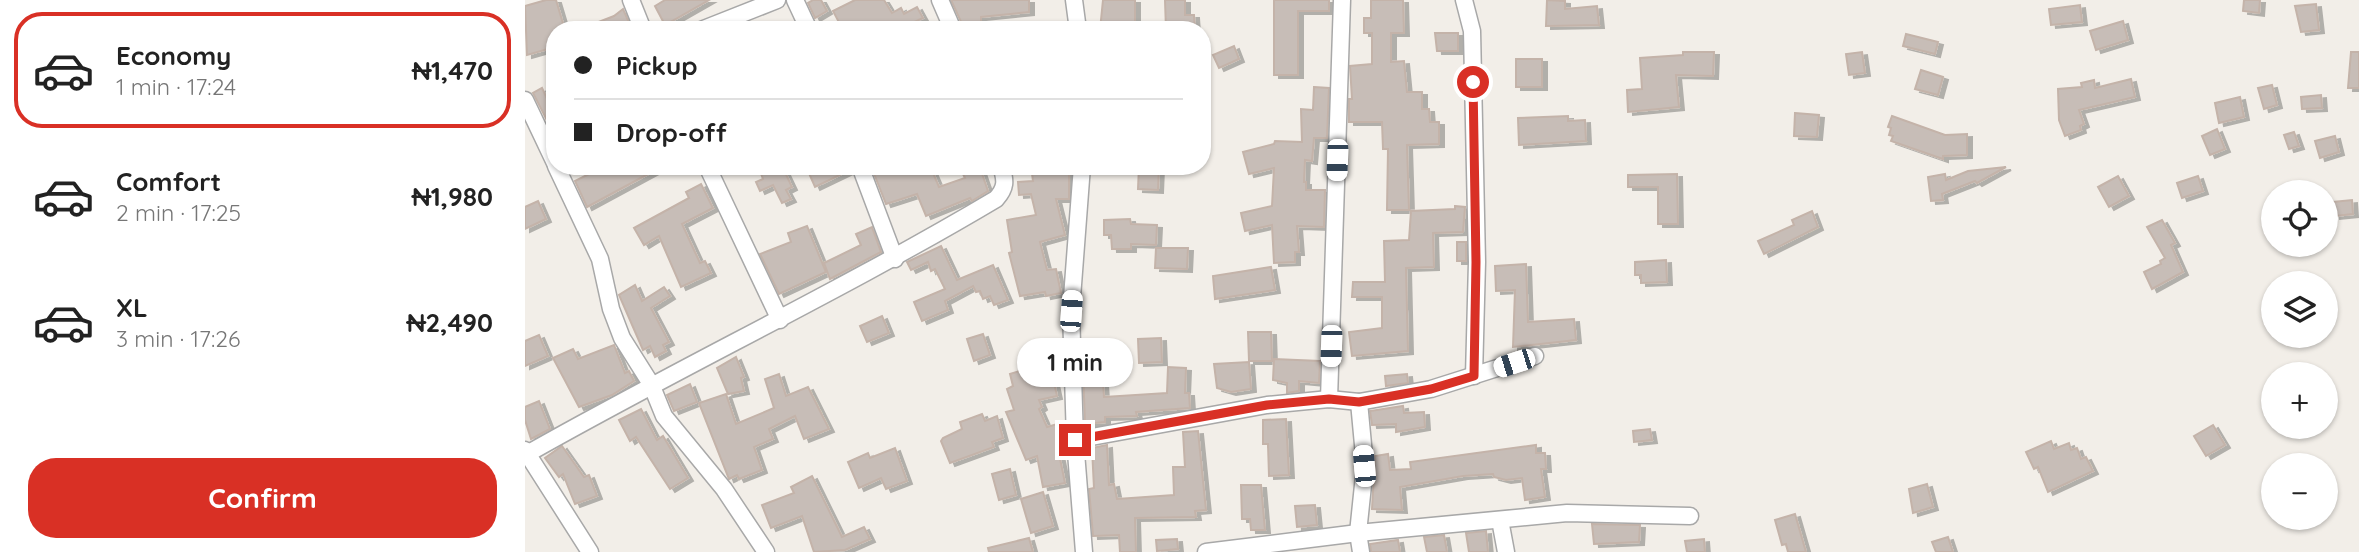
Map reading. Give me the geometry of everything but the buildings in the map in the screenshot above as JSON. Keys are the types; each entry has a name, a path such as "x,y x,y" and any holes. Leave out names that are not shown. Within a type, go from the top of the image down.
{"street":[{"path":"631,0 639,21"},
{"path":"724,21 777,0"},
{"path":"795,0 805,21"},
{"path":"940,0 949,21"},
{"path":"1074,0 1077,21"},
{"path":"1329,399 1342,0"},
{"path":"1464,0 1472,31 1476,262 1474,376"},
{"path":"525,100 546,143"},
{"path":"561,175 600,259 611,309 622,338 651,384 664,416 724,489 766,552"},
{"path":"711,175 780,320"},
{"path":"863,175 895,259"},
{"path":"590,552 526,452 651,384 895,259 996,199 1004,190 1004,175"},
{"path":"1081,175 1071,311 1075,440 1084,552"},
{"path":"1075,440 1267,405 1329,399 1359,402 1431,389 1535,356"},
{"path":"1359,402 1364,466 1358,533 1361,552"},
{"path":"1206,552 1358,533 1567,513 1690,516"},
{"path":"1500,520 1506,552"}],"route":[{"path":"1075,440 1205,419 1267,405 1329,399 1359,402 1431,389 1474,376 1476,262 1473,82"}]}
